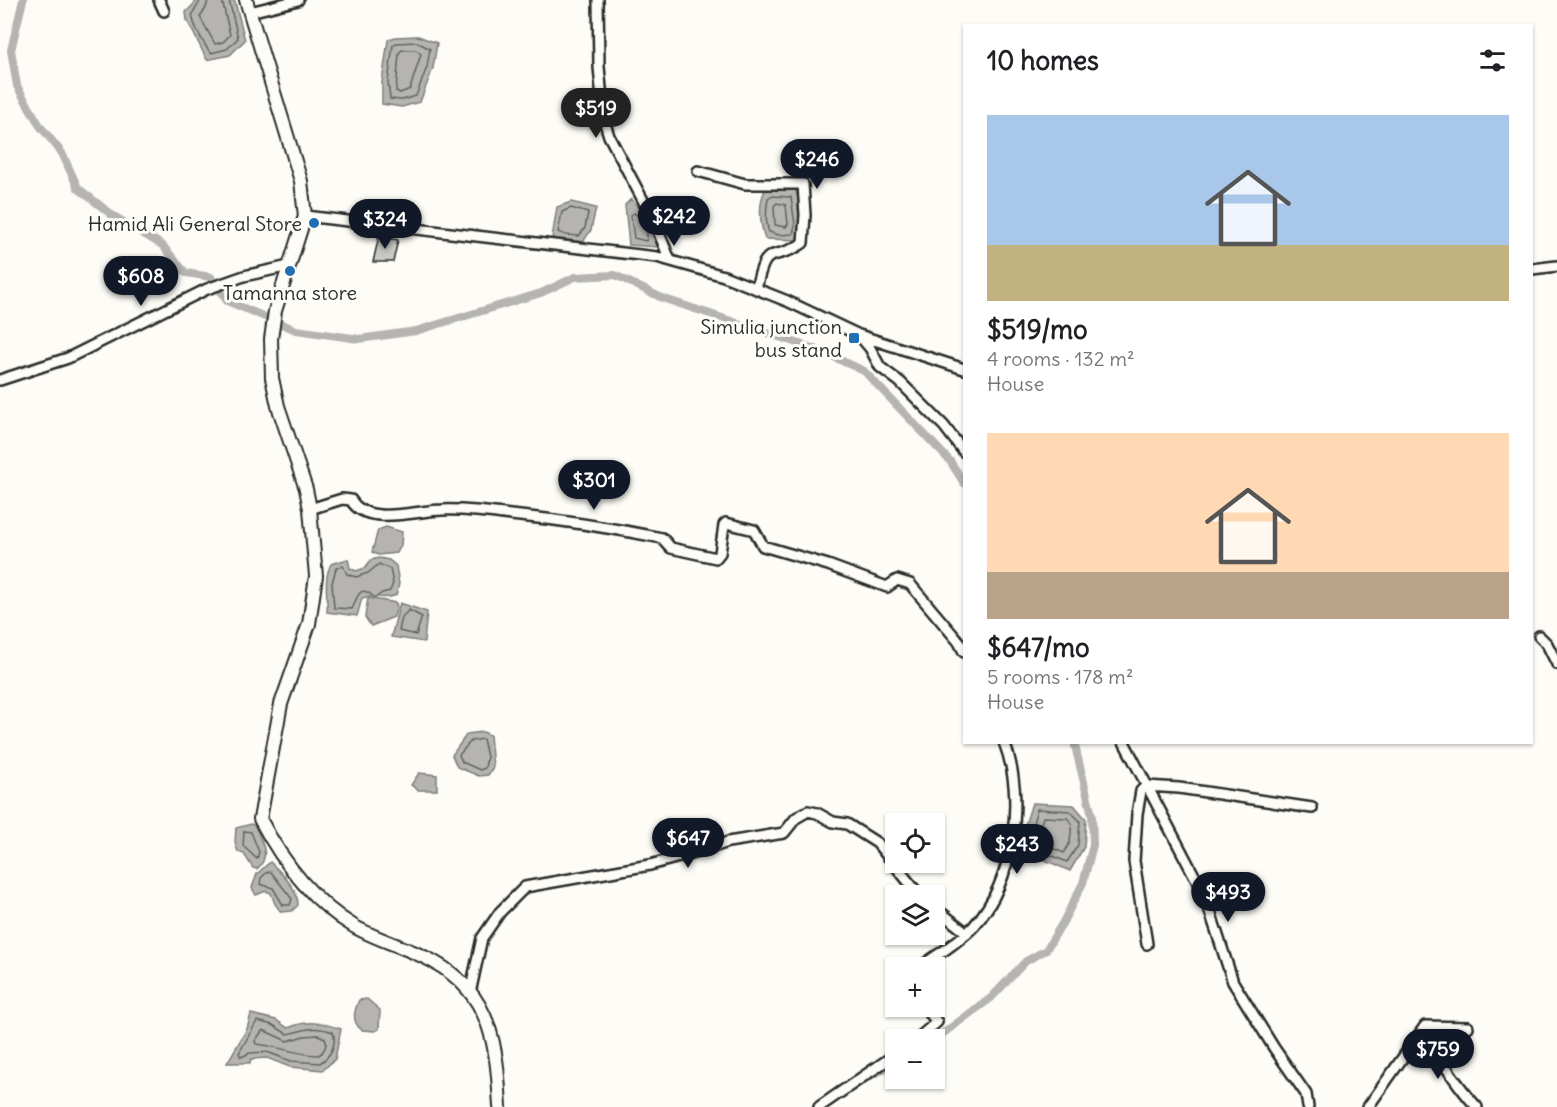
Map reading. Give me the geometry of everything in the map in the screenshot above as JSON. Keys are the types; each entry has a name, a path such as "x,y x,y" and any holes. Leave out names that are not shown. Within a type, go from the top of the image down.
{"main road":[{"path":"248,6 301,182 304,216 275,311 271,339 272,378 310,509 316,576 309,624 280,704 260,819 273,844 292,871 327,906 355,927 435,963 461,983 481,1005 491,1030 498,1061 500,1107"}],"street":[{"path":"159,0 164,10"},
{"path":"248,6 298,0"},
{"path":"598,0 599,68 604,120 609,136 654,221 670,260"},
{"path":"698,171 745,184 802,184 806,215 803,243 791,251 773,253 761,263 756,289"},
{"path":"304,216 670,260 724,276 859,335 963,369"},
{"path":"0,380 68,358 207,290 244,276 289,266"},
{"path":"1533,269 1557,266"},
{"path":"859,335 870,348 880,367 900,382 922,404 963,451"},
{"path":"310,509 342,499 351,500 354,506 365,512 404,516 416,512 464,510 576,521 662,537 671,548 716,558 720,553 726,523 749,527 754,530 763,546 836,567 887,587 897,580 910,584 959,642 963,650"},
{"path":"1539,636 1547,644 1557,664"},
{"path":"936,957 976,924 1002,881 1014,823 1015,786 1004,744"},
{"path":"1125,744 1205,896 1233,982 1306,1094 1308,1107"},
{"path":"1147,944 1134,861 1137,814 1141,791 1146,786 1179,788 1312,808"},
{"path":"470,993 482,938 500,912 525,886 639,867 696,853 728,842 784,834 796,818 808,811 817,813 832,822 847,824 876,843 911,885"},
{"path":"945,916 967,933"},
{"path":"929,1029 937,1022 933,1017"},
{"path":"1368,1107 1427,1025 1468,1027"},
{"path":"1421,1033 1436,1051 1460,1089 1477,1107"},
{"path":"819,1107 885,1062"}],"water":[{"path":"198,0 232,0 235,2 245,40 230,55 207,60 187,20 186,12"},
{"path":"418,36 437,43 433,68 420,102 402,107 382,104 382,82 388,40 395,37"},
{"path":"795,189 800,204 800,240 765,239 760,214 765,190"},
{"path":"631,199 647,221 657,247 629,245 625,205"},
{"path":"571,202 596,208 591,230 583,242 552,238 557,207"},
{"path":"386,527 402,532 401,545 397,553 378,555 372,552 378,530"},
{"path":"379,558 389,560 396,566 399,584 396,595 362,598 357,616 327,612 326,582 331,564 348,559 350,568 356,571 365,568 371,560"},
{"path":"368,598 396,603 394,617 371,626 365,617"},
{"path":"400,603 427,612 424,642 391,637"},
{"path":"483,732 490,735 493,767 488,775 479,776 457,767 452,755 467,734"},
{"path":"419,773 437,775 437,790 418,790 411,785"},
{"path":"1032,803 1074,805 1086,819 1084,847 1070,871 1022,850 1020,841"},
{"path":"251,824 255,826 265,854 257,869 253,868 244,854 238,852 235,843 236,828"},
{"path":"270,862 288,881 295,893 298,905 292,911 281,912 271,893 266,891 256,895 252,888 257,874"},
{"path":"367,999 380,1010 379,1029 375,1031 362,1030 355,1020 359,1000"},
{"path":"251,1014 276,1020 288,1028 314,1023 341,1029 335,1059 323,1070 290,1067 267,1058 251,1059 250,1063 227,1063 247,1029"}],"building":[{"path":"379,236 398,240 393,262 373,262"}],"waterway":[{"path":"23,0 11,50 17,86 40,126 62,153 78,188 112,215 162,245 186,273 211,277 227,301 296,330 359,339 416,331 541,293 575,277 615,275 662,298 821,351 864,371 950,461 963,481"},
{"path":"945,1032 991,998 1026,961 1046,950 1083,883 1093,845 1092,815 1074,744"},
{"path":"865,1079 885,1069"}],"place":[{"name":"Hamid Ali General Store","path":"314,223"},
{"name":"Tamanna store","path":"290,271"},
{"name":"Simulia junction bus stand","path":"854,338"}]}
